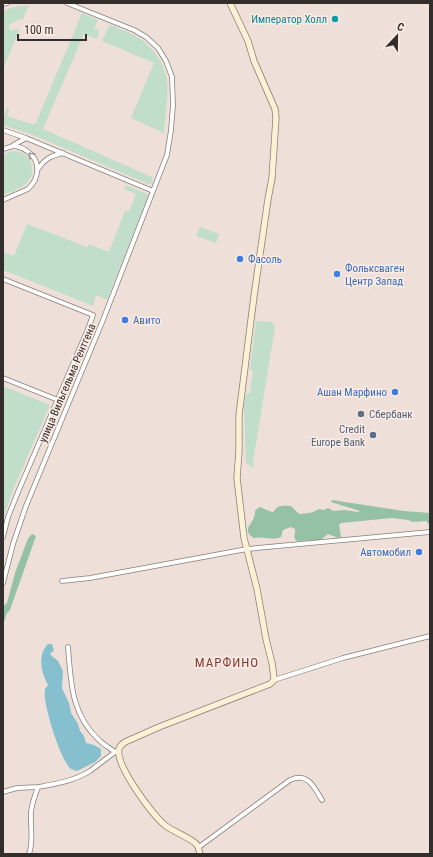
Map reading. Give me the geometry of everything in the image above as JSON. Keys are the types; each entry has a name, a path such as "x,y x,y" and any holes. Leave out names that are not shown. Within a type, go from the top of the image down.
{"street":[{"path":"3,4 8,3"},
{"name":"улица Вильгельма Рентгена","path":"3,583 13,544 26,506 103,320 154,191 167,155 171,130 173,105 172,77 166,61 158,48 146,37 134,30 67,3"},
{"path":"230,3 248,41 254,62 275,109 276,118 272,178 254,296 239,415 238,478 243,528 257,589 274,680"},
{"path":"3,130 154,191"},
{"path":"3,149 26,138"},
{"path":"9,147 18,146 29,152 35,159 38,170"},
{"path":"3,200 32,186 36,179 38,170 47,159 63,153"},
{"name":"улица Вильгельма Рентгена","path":"3,278 93,315 18,492 8,517 3,537"},
{"path":"3,378 58,400"},
{"path":"62,581 90,578 247,548 430,532"},
{"path":"3,792 16,788 38,787 77,778 89,772 117,751 122,745 132,739 270,684 274,680 343,658 430,636"},
{"path":"68,647 71,684 74,700 80,717 100,742 117,751 132,784 159,820 171,830 195,843 199,847 200,854"},
{"path":"199,847 294,778 303,778 312,783 322,800"},
{"path":"29,854 32,842 31,813 38,787"}],"green space":[{"path":"29,5 23,19 9,24 10,30 19,30 3,70 3,10"},
{"path":"82,13 98,20 94,28 99,32 97,39 84,34 43,129 152,177 153,181 151,184 33,135 3,125 7,107 9,108 7,116 35,125"},
{"path":"109,25 139,38 149,46 161,62 167,80 164,133 131,118 154,63 102,41"},
{"path":"15,151 27,156 31,162 31,178 26,184 18,189 3,195 3,155 8,152"},
{"path":"125,186 147,194 148,197 108,298 103,299 99,296 95,297 93,306 3,270 3,252 14,256 27,224 87,247 89,244 109,252 125,211 129,211 136,194 124,189"},
{"path":"200,227 219,234 216,243 196,236"},
{"path":"256,321 272,322 275,327 253,462 254,468 246,463 244,404 246,394 250,393 253,371 250,369"},
{"path":"3,386 50,405 13,490 3,519"},
{"path":"332,500 404,511 430,513 430,525 426,521 413,522 392,518 341,523 339,525 341,537 338,538 328,534 319,540 297,541 294,537 295,529 291,527 283,530 281,537 275,539 254,538 248,532 248,529 255,516 255,511 259,507 273,512 279,507 291,506 299,514 311,513 319,509 324,510 328,508 333,511 360,511 331,502"},
{"path":"32,534 36,536 10,610 7,613 3,625 3,606 7,603 15,573 27,541"}],"water":[{"path":"48,644 52,644 54,650 50,654 58,661 63,671 62,688 69,703 71,713 84,736 86,743 101,749 101,756 95,762 77,771 71,769 62,755 46,706 45,689 48,685 42,669 41,659 42,654"}],"place":[{"name":"Император Холл","path":"335,19"},
{"name":"Фасоль","path":"240,259"},
{"name":"Фольксваген Центр Запад","path":"337,274"},
{"name":"Авито","path":"125,320"},
{"name":"Ашан Марфино","path":"395,392"},
{"name":"Сбербанк","path":"361,414"},
{"name":"Credit Europe Bank","path":"373,435"},
{"name":"Автомобил","path":"419,552"}],"district":[{"name":"МАРФИНО","path":"227,662"}]}
